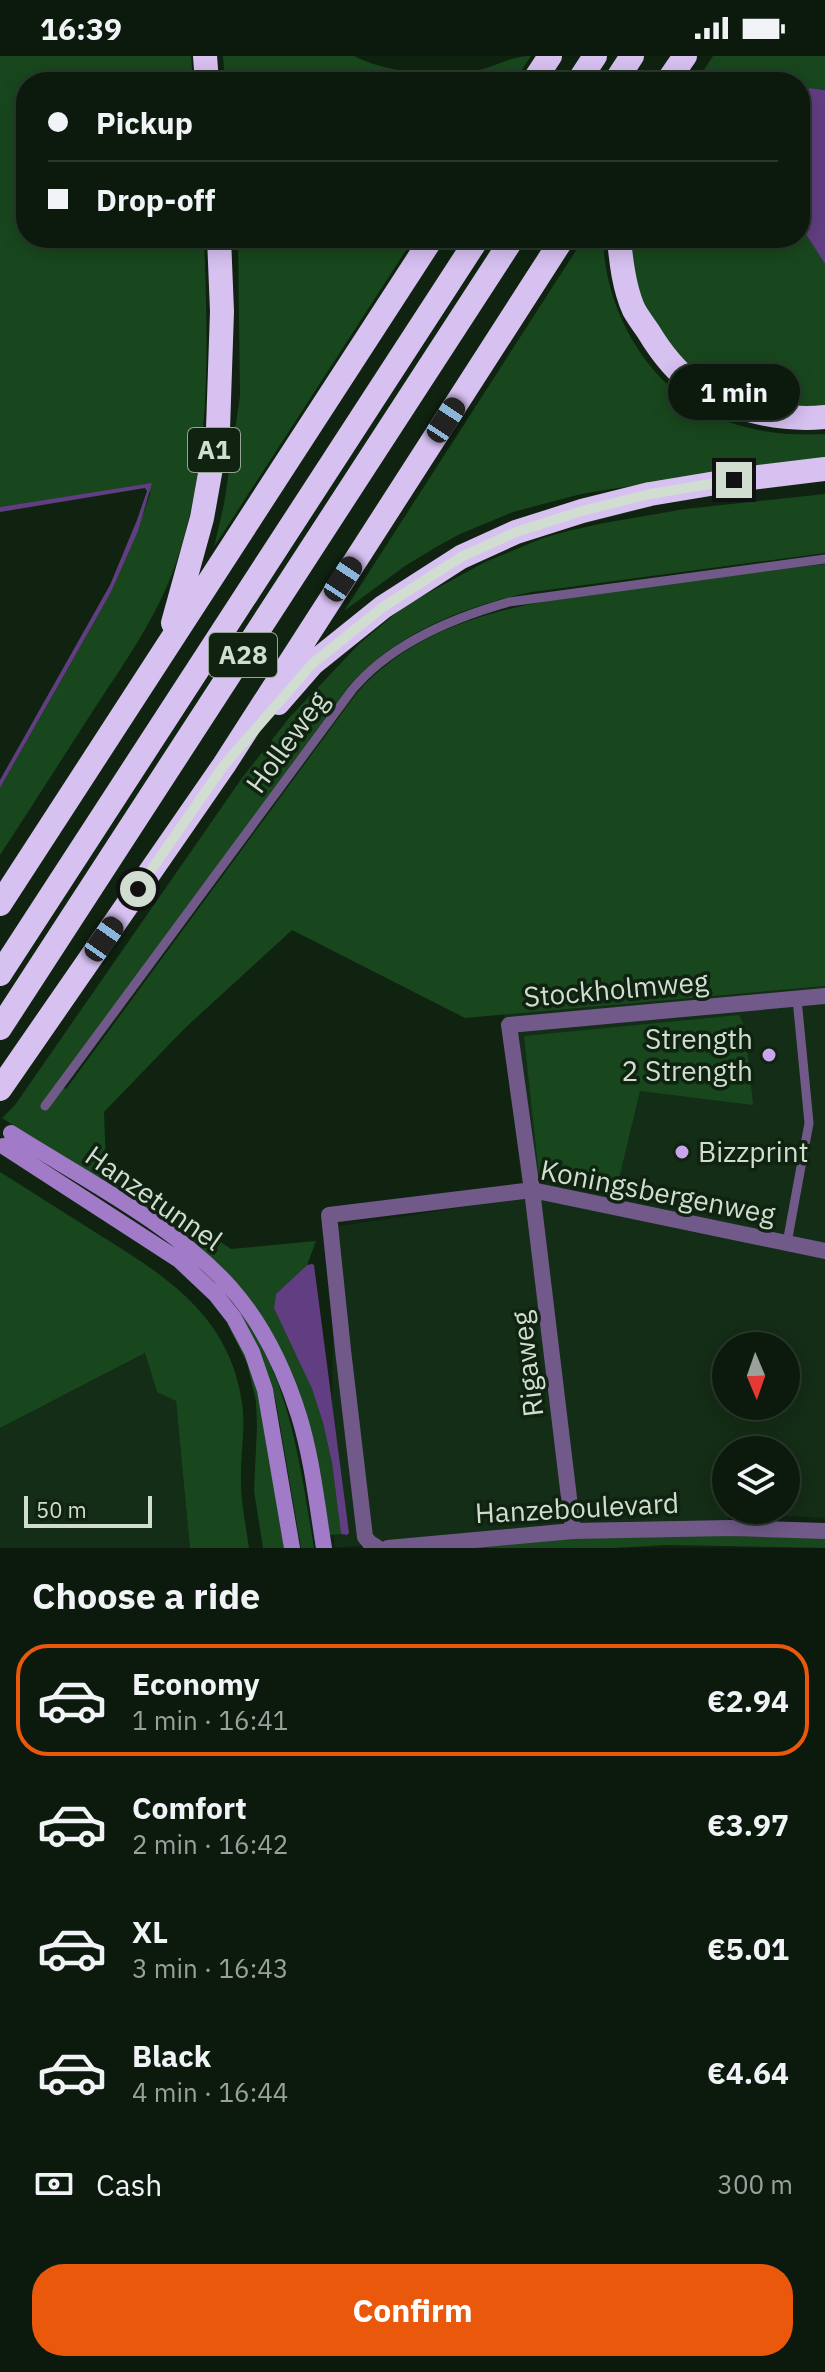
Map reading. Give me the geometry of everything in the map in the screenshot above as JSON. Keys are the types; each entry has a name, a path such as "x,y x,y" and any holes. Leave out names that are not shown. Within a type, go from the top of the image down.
{"highway":[{"name":"A1","path":"162,655 182,597 202,518 218,429 222,311 219,248"},
{"name":"A28","path":"0,904 426,248"},
{"name":"A28","path":"0,974 472,248"},
{"name":"A28","path":"0,1028 507,248"},
{"name":"A28","path":"0,1089 224,765 557,248"},
{"path":"620,248 623,273 634,310 675,367 696,386 720,399 781,418 825,417"},
{"name":"A28","path":"224,765 312,664 383,607 461,557 516,532 650,494 825,469"}],"main road":[{"name":"Hanzetunnel","path":"292,1548 265,1390 252,1352 234,1318 216,1295 179,1260 7,1139 186,1245 231,1288 256,1321 280,1366 299,1416 324,1548"}],"street":[{"name":"Stockholmweg","path":"532,1190 509,1025 825,996"},
{"name":"Koningsbergenweg","path":"378,1548 365,1537 329,1215 532,1190 825,1251"},
{"name":"Rigaweg","path":"532,1190 573,1531"},
{"name":"Hanzeboulevard","path":"388,1548 573,1531 714,1528 825,1531"}],"lane":[{"name":"Holleweg","path":"45,1106 349,693 379,663 462,617 509,602 825,559"},
{"name":"Koningsbergenweg","path":"787,1243 809,1123 797,999"}],"shaded area":[{"path":"810,88 825,90 825,264 810,241"},
{"path":"152,483 138,531 110,594 0,788 0,780 110,585 147,491 145,488 0,512 0,507"},
{"path":"825,962 825,1518 800,1517 800,1436 712,1436 712,1524 433,1538 335,1548 331,1519 334,1227 523,1198 502,997"},
{"path":"312,1264 347,1535 341,1534 332,1463 323,1423 312,1389 274,1308 276,1294 307,1265"},
{"path":"145,1353 157,1392 176,1400 190,1548 0,1548 0,1428"}],"green space":[{"path":"0,56 191,56 192,72 16,72 16,248 204,248 206,361 202,443 196,483 188,523 169,582 130,655 0,855 0,788 110,594 150,494 148,484 0,507"},
{"path":"223,56 354,56 384,67 411,72 224,72"},
{"path":"531,56 521,72 468,72 512,59"},
{"path":"713,56 825,56 825,90 810,88 810,72 703,72"},
{"path":"810,241 825,264 825,410 768,406 699,380 644,311 629,248 810,248"},
{"path":"238,248 408,248 214,547 224,504 240,396"},
{"path":"578,248 604,248 612,292 621,319 634,343 650,366 691,403 716,417 742,426 784,433 825,434 825,459 581,494 513,512 436,547 344,611"},
{"path":"825,494 825,553 506,598 432,625 409,637 366,668 348,687 58,1084 66,1089 356,694 385,666 418,644 453,627 530,604 825,564 825,986 465,1018 292,930 185,1028 104,1112 106,1163 231,1249 316,1241 307,1265 276,1294 274,1307 312,1389 323,1423 332,1463 341,1534 330,1535 320,1476 265,1330 136,1204 2,1118 15,1105 242,778 289,718 360,643 406,605 485,562 568,531 685,509"},
{"path":"739,1015 745,1028 753,1105 640,1091 615,1195 539,1176 524,1036"},
{"path":"0,1172 148,1266 191,1302 209,1322 235,1372 242,1403 241,1490 249,1548 190,1548 176,1401 157,1392 145,1353 0,1428"},
{"path":"241,1313 258,1339 282,1396 298,1456 314,1548 301,1548 276,1402"},
{"path":"229,1322 242,1342 258,1391 284,1548 263,1548 254,1491 256,1401 247,1363"},
{"path":"603,1535 825,1537 825,1548 667,1545 435,1548"}],"place":[{"name":"Strength 2 Strength","path":"769,1055"},
{"name":"Bizzprint","path":"682,1152"}],"route":[{"path":"138,889 224,765 312,664 383,607 461,557 516,532 650,494 734,480"}]}
